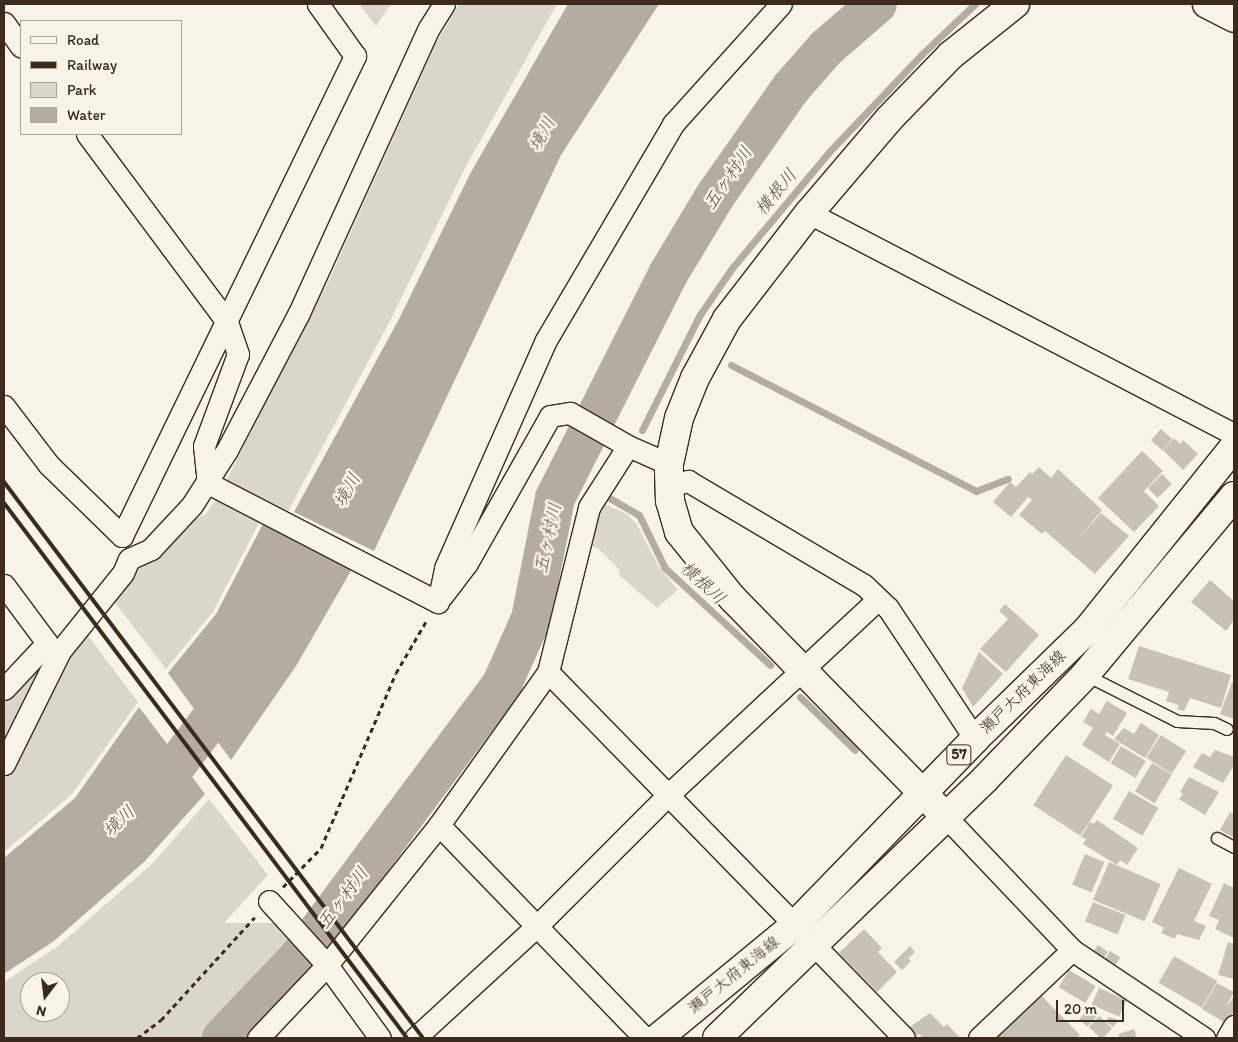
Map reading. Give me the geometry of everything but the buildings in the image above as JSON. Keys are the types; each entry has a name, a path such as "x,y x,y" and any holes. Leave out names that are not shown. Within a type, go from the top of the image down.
{"main road":[{"path":"946,817 733,599 680,532 670,501 670,475 679,418 708,352 727,319 808,213 889,119 951,55 1014,4"},
{"path":"1207,4 1234,18"},
{"name":"瀬戸大府東海線","path":"658,1038 795,926 975,739 1088,629 1234,448"},
{"name":"瀬戸大府東海線","path":"717,1038 946,817 1085,675 1230,508"}],"street":[{"path":"122,536 355,56 318,4"},
{"path":"129,559 151,549 208,484 298,316 429,28 444,4"},
{"path":"438,602 445,568 546,340 673,124 781,4"},
{"path":"4,23 20,45"},
{"path":"88,135 227,322 238,354 204,446 208,484"},
{"path":"808,213 1234,434"},
{"path":"4,406 49,465 122,536 129,559 123,573 54,647 4,689"},
{"path":"438,602 467,563 541,428 550,416 570,413 623,444 670,475 688,481 864,585 888,608 975,739"},
{"path":"258,1038 326,964 439,825 548,672 589,507 623,444"},
{"path":"208,484 394,577 438,602"},
{"path":"4,585 54,647"},
{"path":"415,1038 537,926 668,795 878,598"},
{"path":"4,764 54,647"},
{"path":"548,672 795,926"},
{"path":"946,817 1072,950 1204,1038"},
{"path":"439,825 645,1038"},
{"path":"269,902 326,964 380,1038"},
{"path":"814,945 904,1038"},
{"path":"979,1038 1072,950"},
{"path":"1227,1038 1234,1026"}],"lane":[{"path":"1085,675 1178,721 1214,723 1227,729"},
{"path":"1217,838 1234,847"}],"path":[{"path":"137,1038 161,1020 321,848 396,673 438,602"}],"green space":[{"path":"359,4 391,4 376,26"},
{"path":"459,4 557,4 466,166 391,319 288,511 226,481 328,282 436,43"},
{"path":"218,497 260,521 213,612 166,669 113,600 128,579 181,524 205,515"},
{"path":"600,502 627,514 636,523 658,565 678,590 657,608 620,576 619,569 598,548 587,546"},
{"path":"86,633 138,702 72,794 4,852 4,704 43,665"},
{"path":"209,799 268,875 224,923 281,923 293,936 208,1038 4,1038 4,982 58,946 152,864"}],"water":[{"path":"568,4 659,4 561,155 374,551 294,512 399,319 471,172"},
{"path":"264,522 352,569 296,666 231,760 168,673 216,614"},
{"path":"139,707 205,794 145,861 54,941 4,974 4,858 75,798"}],"waterway":[{"name":"五ヶ村川","path":"222,1038 300,956 502,684 531,619 555,498 668,274 715,196 791,88 826,48 877,4"},
{"name":"横根川","path":"642,430 699,316 732,268 829,152 921,55 975,4"},
{"path":"731,365 976,491 1008,479"},
{"name":"横根川","path":"606,496 639,515 665,568 770,665"},
{"name":"境川","path":"143,799 171,772 239,682"},
{"name":"横根川","path":"800,697 855,750"}],"railway":[{"path":"4,482 423,1038"},
{"path":"4,503 407,1038"}]}
